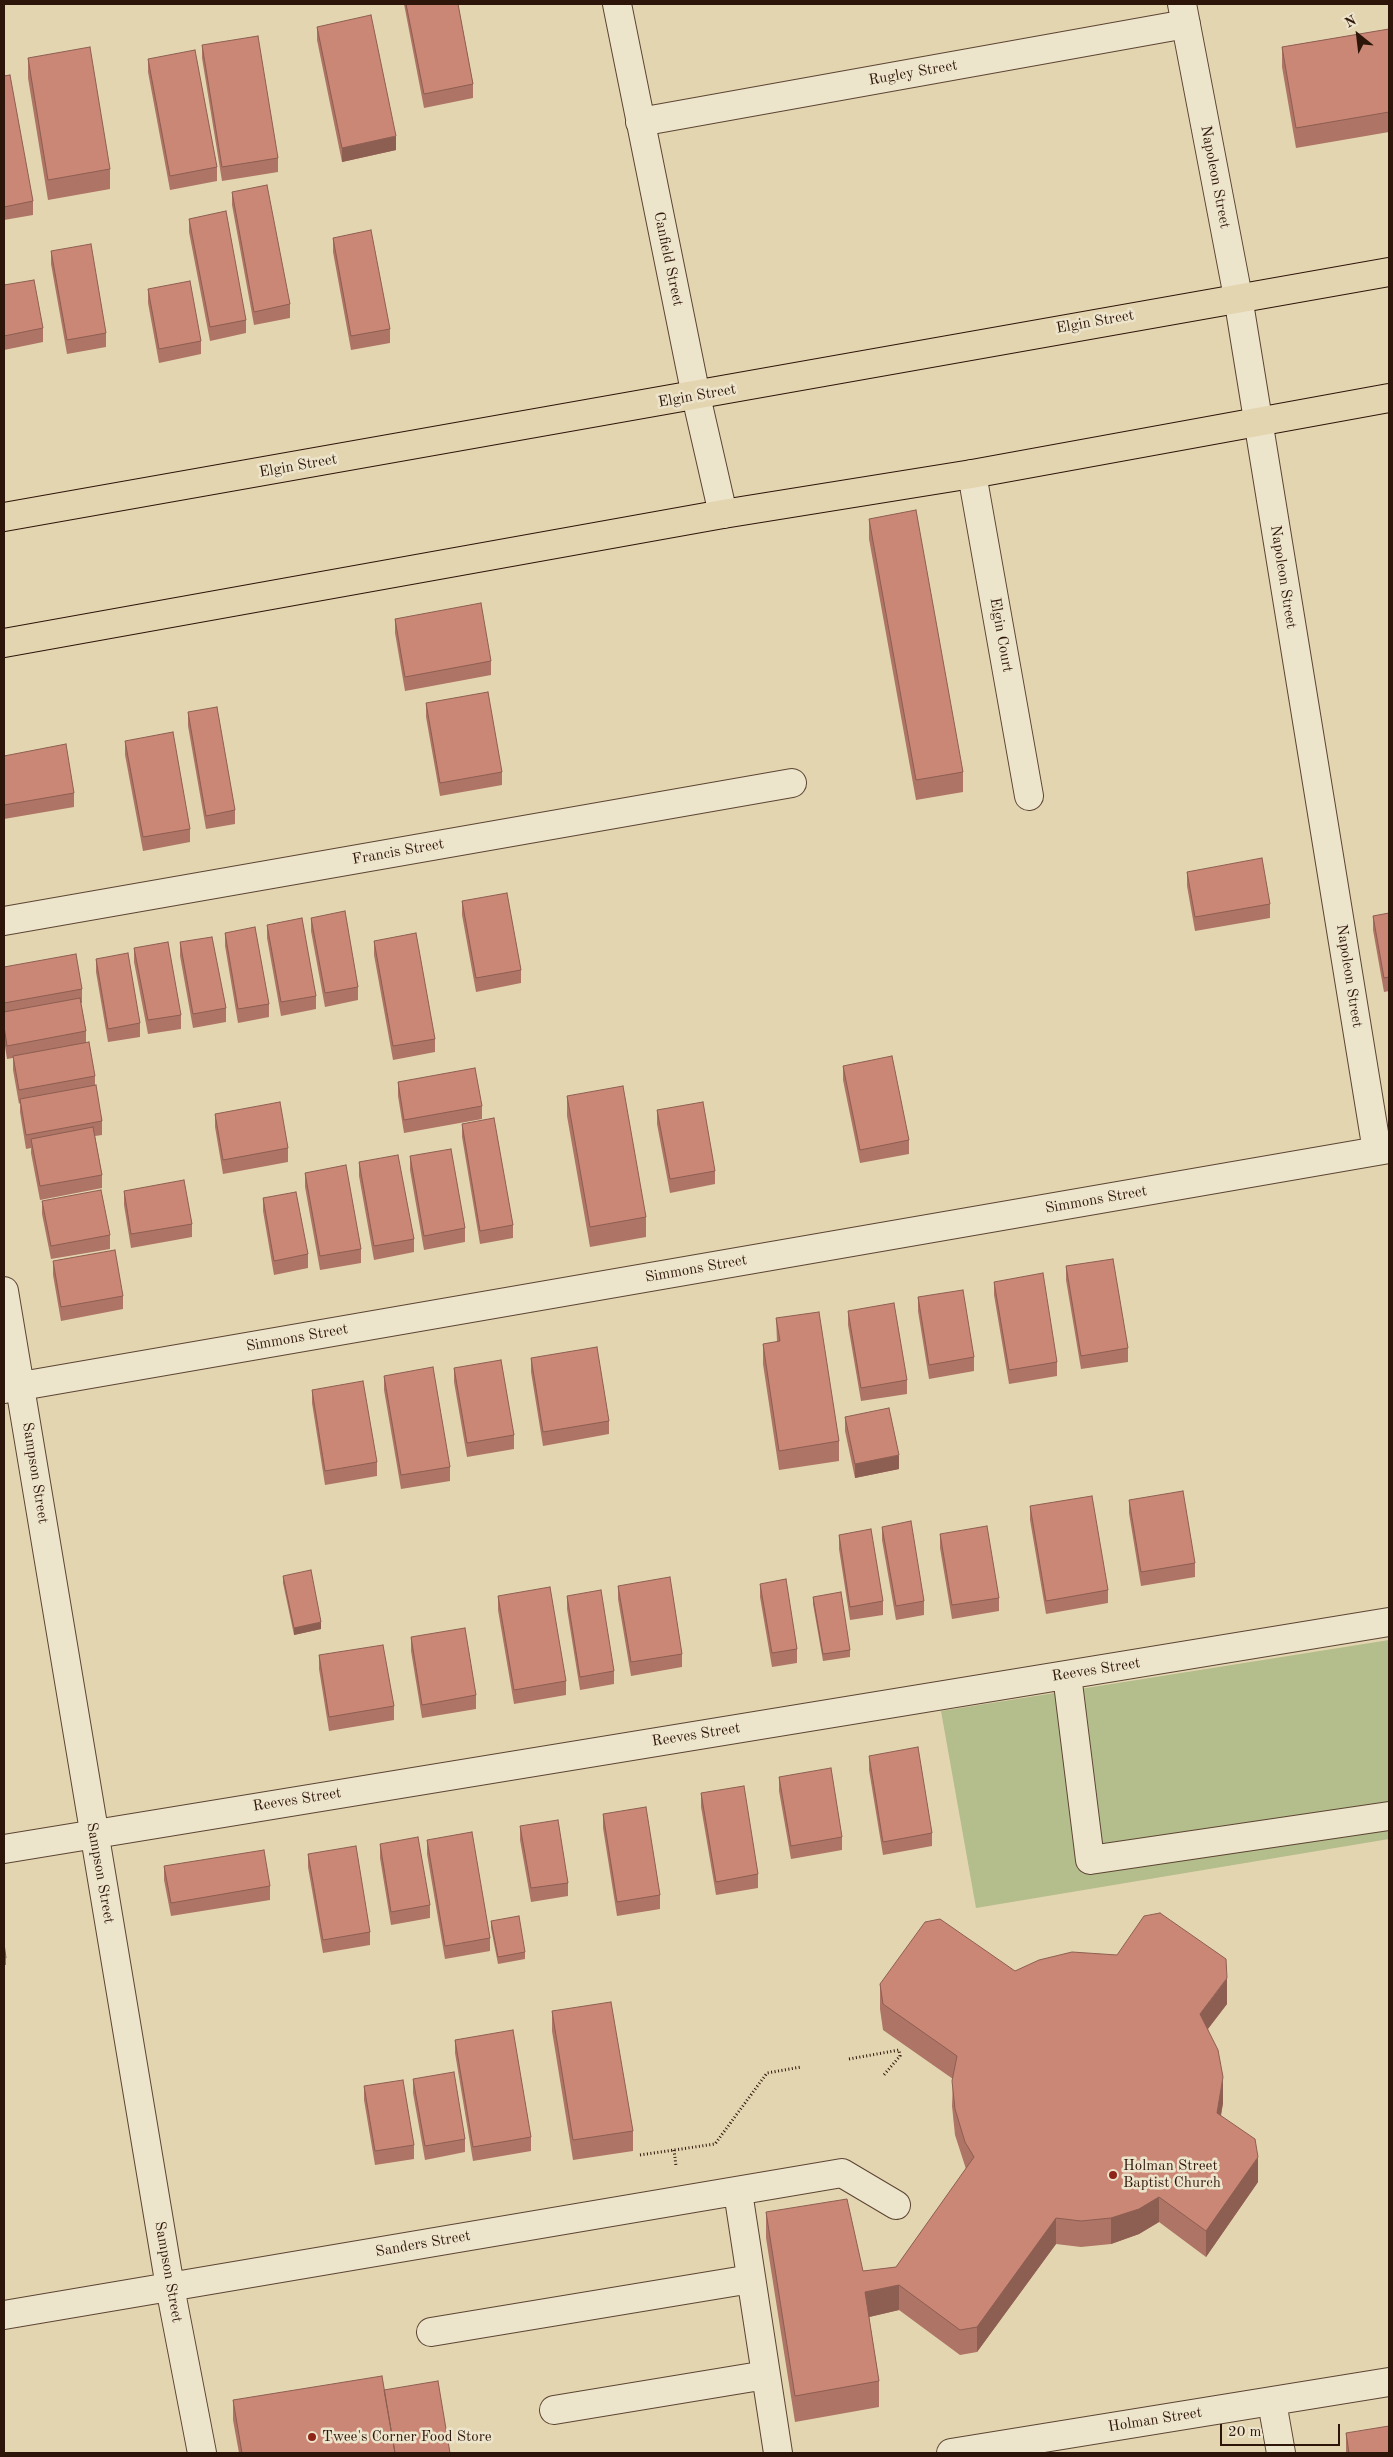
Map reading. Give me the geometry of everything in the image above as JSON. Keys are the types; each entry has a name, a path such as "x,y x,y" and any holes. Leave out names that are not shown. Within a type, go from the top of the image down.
{"main road":[{"name":"Elgin Street","path":"4,517 696,396 959,346 1389,272"},
{"path":"4,643 723,514 972,474 1389,398"}],"street":[{"name":"Canfield Street","path":"617,4 696,396 723,514"},
{"name":"Rugley Street","path":"640,122 1184,14"},
{"name":"Napoleon Street","path":"1184,14 1238,297 1383,1150"},
{"name":"Elgin Court","path":"972,474 1029,796"},
{"name":"Francis Street","path":"4,922 792,784"},
{"name":"Simmons Street","path":"12,1388 1383,1150"},
{"name":"Sampson Street","path":"4,1291 12,1388 93,1833 170,2287 202,2453"},
{"name":"Reeves Street","path":"4,1849 1389,1622"},
{"path":"1067,1675 1090,1860 1389,1816"},
{"name":"Sanders Street","path":"4,2315 842,2173 896,2205"},
{"path":"738,2192 778,2453"},
{"path":"430,2332 751,2279"},
{"path":"554,2410 766,2375"},
{"name":"Holman Street","path":"951,2453 1389,2382"},
{"path":"1272,2402 1282,2453"}],"path":[{"path":"849,2059 899,2050 900,2056 883,2076"},
{"path":"640,2155 715,2144 767,2073 801,2067"},
{"path":"674,2150 678,2175"}],"green space":[{"path":"1389,1640 1389,1839 976,1908 941,1711"}],"building":[{"path":"406,4 458,4 473,84 424,94"},
{"path":"371,15 396,136 342,148 317,27"},
{"path":"1389,29 1389,112 1296,128 1282,47"},
{"path":"258,36 278,158 222,167 202,45"},
{"path":"90,47 110,169 48,180 28,58"},
{"path":"195,50 217,167 170,176 148,59"},
{"path":"10,75 33,201 4,207 4,76"},
{"path":"267,185 290,304 254,312 232,192"},
{"path":"226,211 246,320 210,327 189,219"},
{"path":"371,230 390,329 351,336 333,238"},
{"path":"91,244 106,333 67,340 51,251"},
{"path":"34,280 43,328 4,336 4,285"},
{"path":"190,281 201,341 159,349 148,289"},
{"path":"916,510 963,772 916,780 869,519"},
{"path":"481,603 491,661 405,677 395,619"},
{"path":"488,692 502,772 440,783 426,703"},
{"path":"217,707 235,810 206,816 188,712"},
{"path":"173,732 190,829 143,837 125,741"},
{"path":"66,744 74,793 4,805 4,756"},
{"path":"1262,858 1270,904 1195,917 1187,872"},
{"path":"507,893 521,970 476,978 462,901"},
{"path":"345,911 358,987 325,993 311,918"},
{"path":"1389,913 1389,977 1384,978 1373,916"},
{"path":"302,918 316,996 281,1002 267,925"},
{"path":"255,927 269,1004 238,1009 225,933"},
{"path":"416,933 435,1039 393,1046 374,941"},
{"path":"212,937 226,1008 193,1014 180,942"},
{"path":"168,942 181,1015 148,1020 134,948"},
{"path":"128,953 140,1023 108,1029 96,959"},
{"path":"76,954 82,989 4,1003 4,967"},
{"path":"80,998 86,1031 7,1046 4,1012"},
{"path":"89,1042 95,1076 19,1090 13,1056"},
{"path":"892,1056 909,1140 860,1150 843,1066"},
{"path":"475,1068 482,1106 404,1120 398,1082"},
{"path":"96,1085 102,1121 26,1135 20,1099"},
{"path":"623,1086 646,1217 590,1227 567,1096"},
{"path":"280,1102 288,1148 223,1160 215,1114"},
{"path":"703,1102 715,1171 670,1179 657,1110"},
{"path":"494,1118 513,1225 480,1231 462,1124"},
{"path":"93,1127 102,1175 40,1186 31,1139"},
{"path":"451,1149 465,1228 424,1236 410,1156"},
{"path":"398,1155 414,1239 374,1246 359,1162"},
{"path":"346,1165 361,1249 320,1256 305,1173"},
{"path":"184,1180 192,1224 131,1234 124,1191"},
{"path":"101,1190 110,1235 51,1246 42,1201"},
{"path":"296,1192 308,1254 274,1261 263,1198"},
{"path":"115,1250 123,1296 61,1307 53,1261"},
{"path":"1113,1259 1128,1348 1081,1356 1066,1266"},
{"path":"1043,1273 1057,1362 1009,1370 994,1282"},
{"path":"963,1290 974,1357 929,1365 918,1297"},
{"path":"894,1303 907,1380 861,1388 848,1311"},
{"path":"819,1312 839,1441 779,1451 763,1344 780,1341 776,1318"},
{"path":"597,1347 609,1421 543,1432 531,1358"},
{"path":"501,1360 514,1435 467,1443 454,1368"},
{"path":"433,1367 450,1467 401,1475 384,1376"},
{"path":"363,1381 377,1462 325,1471 312,1390"},
{"path":"889,1408 899,1455 855,1464 845,1417"},
{"path":"1183,1491 1195,1563 1141,1572 1129,1500"},
{"path":"1092,1496 1108,1590 1046,1601 1030,1506"},
{"path":"911,1521 924,1601 896,1606 882,1527"},
{"path":"987,1526 999,1598 952,1605 940,1534"},
{"path":"871,1529 883,1601 850,1607 839,1535"},
{"path":"311,1570 321,1622 294,1628 283,1576"},
{"path":"670,1577 682,1654 631,1662 618,1586"},
{"path":"786,1579 797,1649 772,1653 760,1584"},
{"path":"550,1587 566,1681 514,1690 498,1596"},
{"path":"601,1590 614,1671 580,1677 567,1596"},
{"path":"841,1592 850,1650 823,1654 813,1597"},
{"path":"465,1628 476,1695 422,1705 411,1637"},
{"path":"383,1645 394,1706 329,1717 319,1655"},
{"path":"918,1747 932,1833 883,1842 869,1756"},
{"path":"831,1768 842,1837 791,1846 779,1777"},
{"path":"744,1786 758,1874 716,1882 701,1793"},
{"path":"646,1807 660,1895 617,1902 603,1814"},
{"path":"558,1820 568,1883 531,1888 520,1826"},
{"path":"472,1832 490,1938 445,1946 427,1840"},
{"path":"418,1837 430,1905 391,1912 380,1844"},
{"path":"356,1846 370,1932 323,1940 308,1854"},
{"path":"264,1850 270,1886 171,1903 164,1866"},
{"name":"Holman Street Baptist Church","path":"1160,1913 1226,1959 1227,1978 1200,2014 1218,2050 1223,2077 1217,2113 1255,2139 1258,2157 1206,2231 1159,2197 1139,2209 1111,2218 1081,2221 1056,2218 977,2327 960,2330 899,2285 865,2292 879,2381 795,2396 766,2212 847,2199 863,2271 896,2267 974,2157 965,2142 955,2109 952,2081 957,2056 883,2004 880,1984 925,1922 940,1919 1015,1971 1039,1960 1072,1952 1117,1955 1144,1916"},
{"path":"519,1916 525,1952 498,1957 491,1921"},
{"path":"611,2002 633,2131 573,2140 552,2011"},
{"path":"513,2030 531,2137 473,2147 455,2040"},
{"path":"454,2072 465,2139 425,2146 413,2079"},
{"path":"403,2080 414,2145 375,2151 364,2086"},
{"name":"Twee's Corner Food Store","path":"382,2376 395,2453 242,2453 233,2400"},
{"path":"438,2381 450,2453 395,2453 384,2390"},
{"path":"1389,2426 1389,2453 1349,2453 1346,2433"}],"place":[{"name":"Holman Street Baptist Church","path":"1113,2175"},
{"name":"Twee's Corner Food Store","path":"312,2437"}]}
